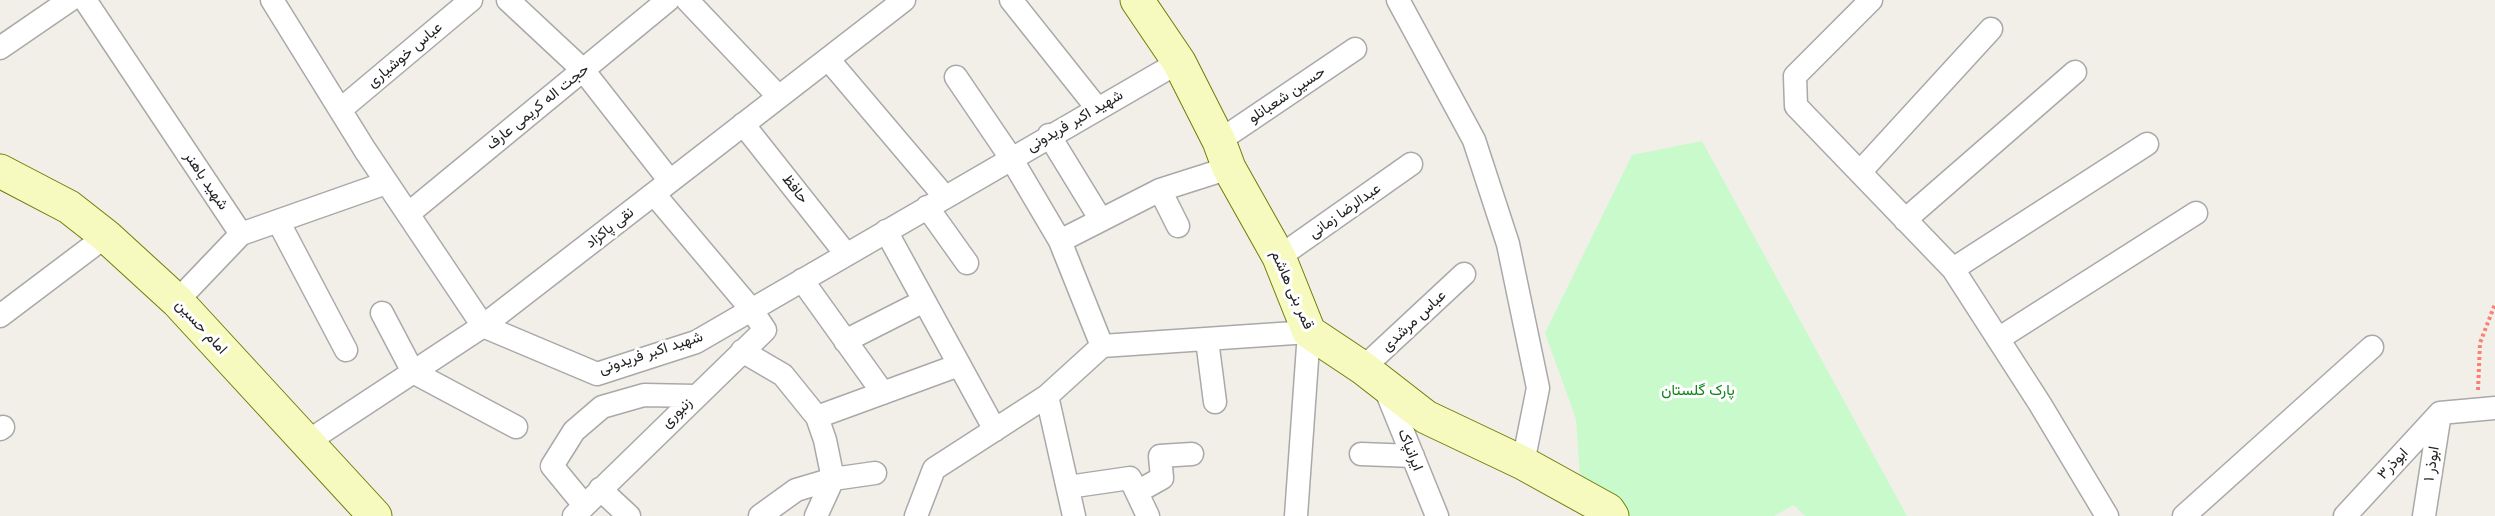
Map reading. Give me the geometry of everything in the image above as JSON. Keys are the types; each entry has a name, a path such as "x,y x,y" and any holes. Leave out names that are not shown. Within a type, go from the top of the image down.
{"street":[{"path":"0,48 70,0"},
{"name":"شهید باهنر","path":"85,0 241,234"},
{"path":"272,0 386,183 483,326"},
{"name":"عباس خوشیاری","path":"340,110 471,0"},
{"path":"508,0 583,70 662,188 751,309"},
{"name":"حجت اله کریمی عارف","path":"408,214 668,0"},
{"path":"687,0 779,97"},
{"name":"نقی پاکزاد","path":"307,442 483,326 904,0"},
{"path":"1011,0 1097,108"},
{"name":"قمر بنی هاشم","path":"1137,0 1179,62 1224,154 1279,257 1309,332 1373,376 1426,417 1523,463 1608,510 1612,516"},
{"path":"1398,0 1474,140 1508,244 1538,388 1523,463"},
{"path":"1871,0 1795,76 1796,106 1953,269 2040,404 2107,516"},
{"path":"1860,172 1991,29"},
{"name":"حسین شعبانلو","path":"1060,241 1160,190 1224,154 1355,49"},
{"path":"828,59 936,202 967,263"},
{"name":"شهید اکبر فریدونی","path":"483,326 597,374 696,342 1049,135 1179,62"},
{"path":"1905,220 2075,72"},
{"path":"956,77 1011,158 1060,241 1102,346"},
{"name":"حافظ","path":"743,124 846,254"},
{"path":"1049,135 1101,220"},
{"path":"1953,269 2147,144"},
{"name":"عبدالرضا زمانی","path":"1279,257 1411,164"},
{"name":"امام حسین","path":"0,171 69,207 106,236 177,301 375,516"},
{"path":"177,301 241,234 386,183"},
{"path":"1160,190 1178,226"},
{"path":"1998,339 2196,213"},
{"path":"278,221 346,350"},
{"path":"886,231 995,430"},
{"path":"0,316 106,236"},
{"name":"عباس مرشدی","path":"1373,376 1464,274"},
{"path":"802,280 883,393"},
{"path":"845,341 924,301"},
{"name":"زنبوری","path":"579,511 765,330 751,309"},
{"path":"382,313 413,372 516,427"},
{"path":"916,516 934,469 1047,396 1102,346 1309,332 1296,516"},
{"path":"1207,340 1215,402"},
{"path":"2184,516 2372,347"},
{"path":"742,351 783,375 817,417 825,440 832,479 816,516"},
{"path":"817,417 959,365"},
{"name":"ایرانپاک","path":"1373,376 1413,456 1437,516"},
{"path":"579,511 552,466 574,431 602,407 644,395 696,396"},
{"path":"1047,396 1074,516"},
{"path":"2440,412 2486,408"},
{"name":"ابوذر۳","path":"2345,516 2440,412"},
{"name":"ابوذر ۱","path":"2424,516 2440,412"},
{"path":"1137,492 1162,478 1160,456 1192,454"},
{"path":"1361,454 1413,456"},
{"path":"760,516 796,490 832,479 875,473"},
{"path":"1068,487 1130,478 1148,516"},
{"path":"600,489 629,516"}],"path":[{"path":"2486,408 2480,343 2495,304"}],"green space":[{"name":"پارک گلستان","path":"1702,141 1907,516 1805,516 1794,505 1774,516 1624,516 1580,476 1576,419 1545,333 1632,155"}]}
